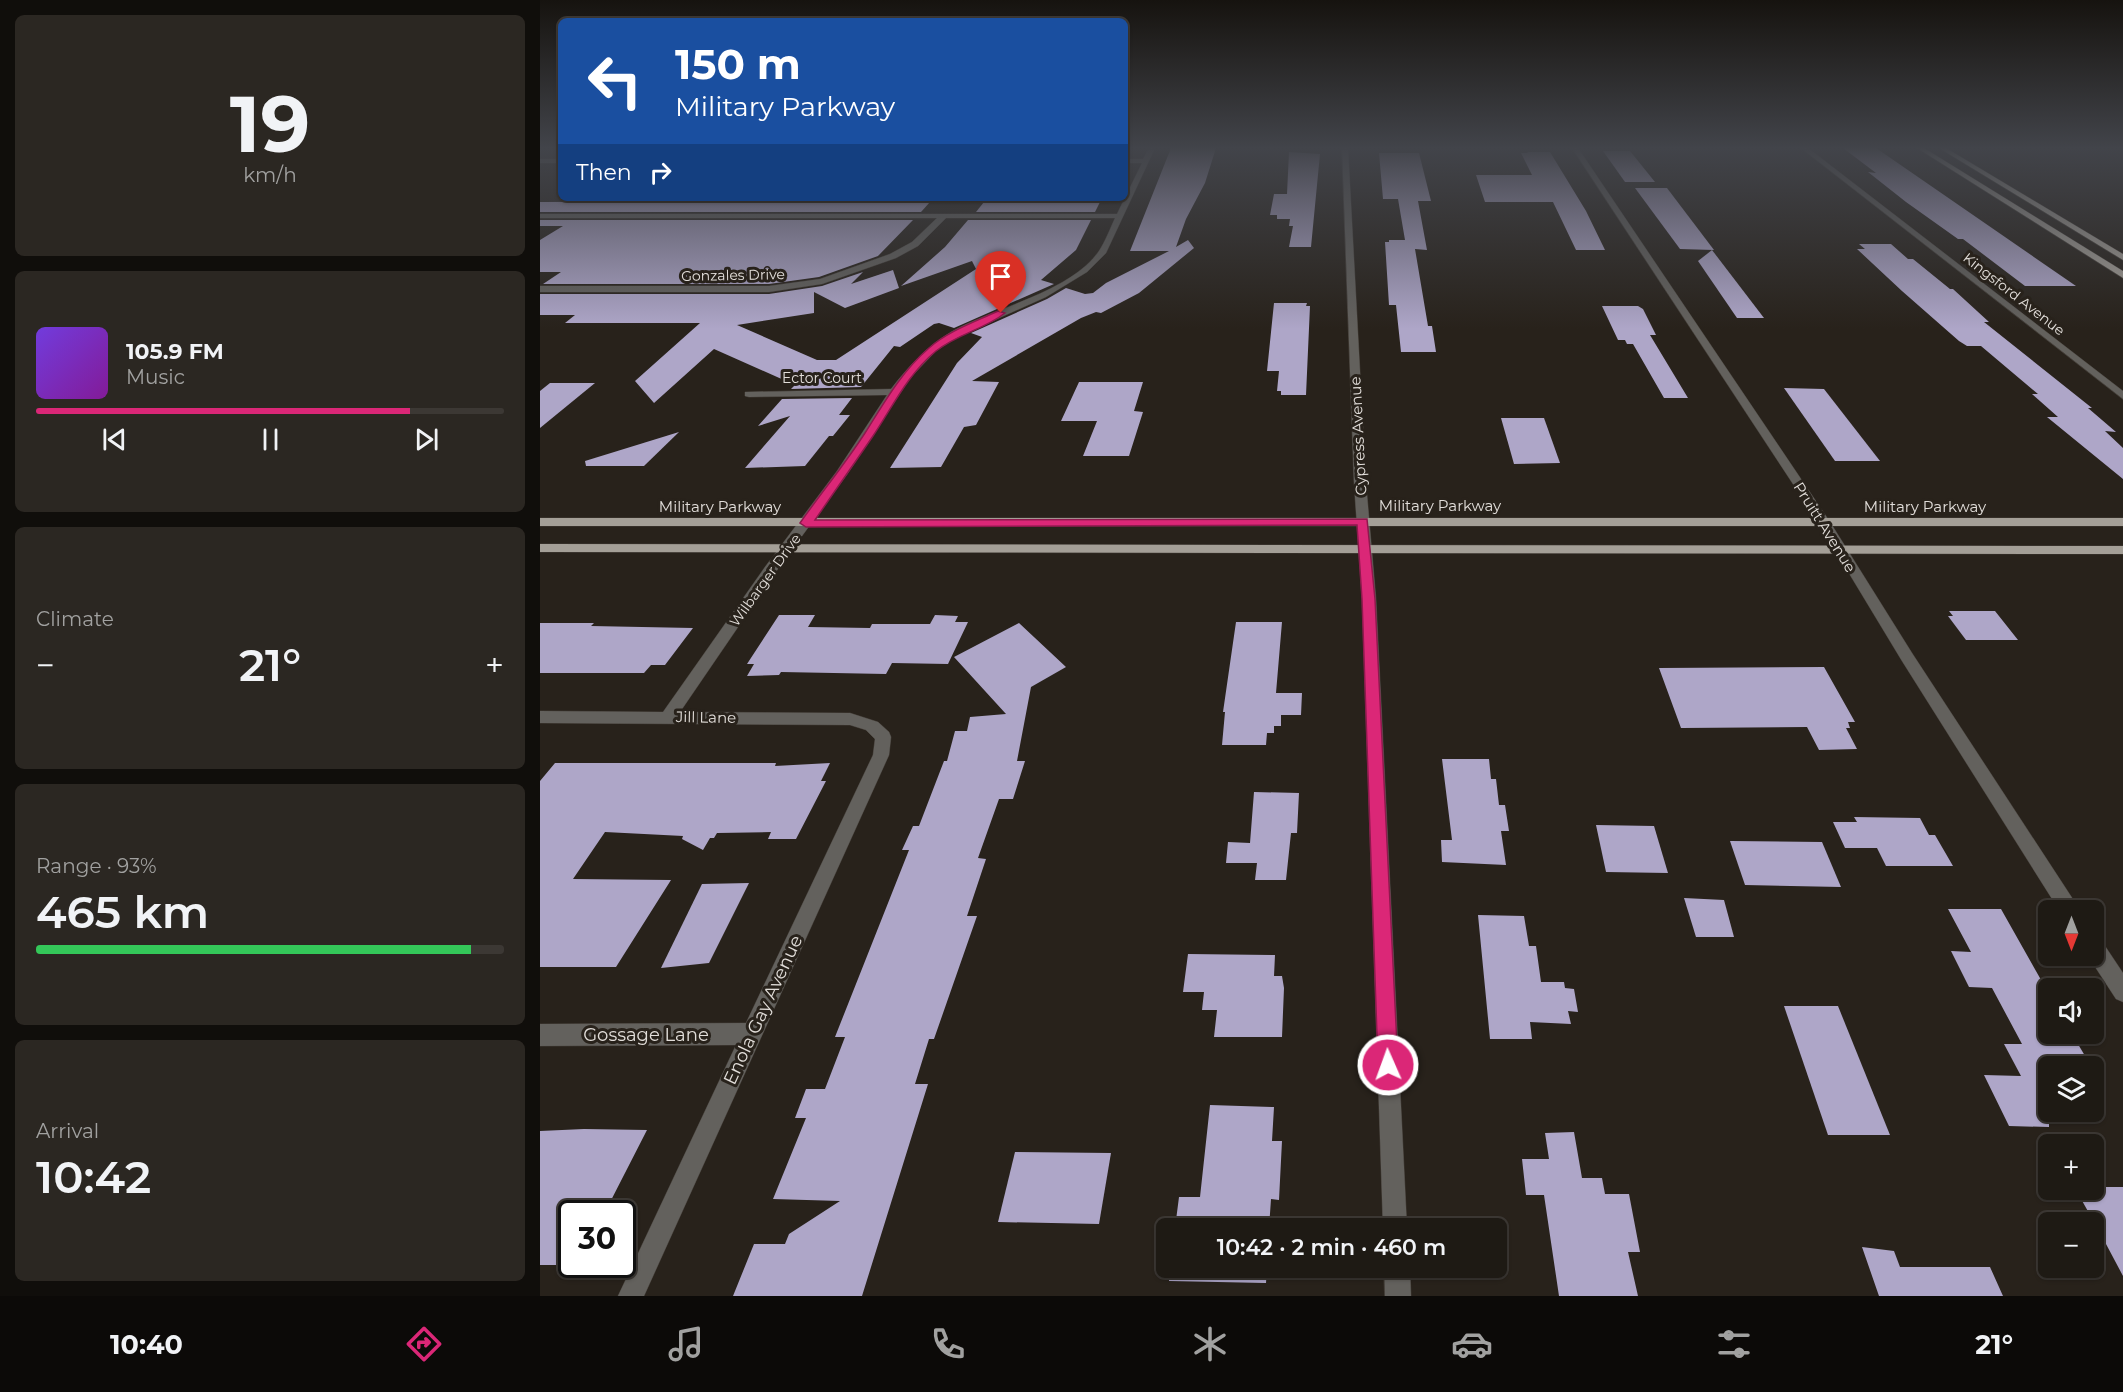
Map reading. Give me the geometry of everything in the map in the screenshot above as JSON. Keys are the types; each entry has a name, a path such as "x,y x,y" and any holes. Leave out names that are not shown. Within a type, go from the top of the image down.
{"main road":[{"path":"2017,208 2123,275"},
{"path":"2041,208 2123,258"},
{"path":"2069,241 2095,241"},
{"name":"Military Parkway","path":"540,522 2123,522"},
{"path":"540,548 2123,550"}],"street":[{"name":"Wilbarger Drive","path":"668,717 869,434 894,392 933,349 951,336 1055,289 1093,264 1102,253 1123,208"},
{"name":"Cypress Avenue","path":"1347,208 1362,521 1369,599 1395,1218"},
{"name":"Pruitt Avenue","path":"1615,208 1824,522 1938,706 2064,900"},
{"name":"Kingsford Avenue","path":"1882,208 2123,396"},
{"path":"540,216 1119,216"},
{"name":"Gonzales Drive","path":"540,289 769,289 801,286 822,281 904,251 924,238 942,217"},
{"name":"Ector Court","path":"750,394 894,392"},
{"name":"Jill Lane","path":"540,717 850,719 872,726"},
{"name":"Enola Gay Avenue","path":"631,1296 881,754 883,737 872,726"},
{"path":"2104,963 2123,992"},
{"name":"Gossage Lane","path":"540,1035 751,1034"},
{"path":"1397,1278 1398,1296"}],"building":[{"path":"540,208 924,208 921,212 540,212"},
{"path":"979,208 1097,208 1095,212 976,212"},
{"path":"1147,208 1192,208 1176,247 1188,240 1194,248 1139,293 1101,313 1096,312 1081,318 972,381 999,382 976,425 964,427 941,467 890,468 957,363 982,337 971,333 1047,299 1066,288 1085,294 1093,293 1106,283 1169,251 1130,251"},
{"path":"1271,208 1315,208 1311,247 1289,247 1293,226 1289,226 1290,219 1277,219 1277,215 1270,215"},
{"path":"1400,208 1419,208 1427,250 1415,249 1428,326 1432,326 1436,352 1401,352 1396,305 1389,305 1385,242 1405,240"},
{"path":"1556,208 1584,208 1605,250 1576,250"},
{"path":"1650,208 1683,208 1714,250 1680,249"},
{"path":"1915,208 1964,208 2076,286 2025,286 1963,239 1958,239"},
{"path":"540,220 913,220 878,256 819,277 769,284 543,284 561,272 540,272 540,240 563,226 540,226"},
{"path":"968,220 1091,220 1076,250 1041,280 1054,284 954,328 939,323 934,324 900,347 894,346 861,387 791,389 795,385 714,349 654,403 635,381 700,323 565,323 575,315 540,315 540,294 769,294 822,286 863,272 851,284 893,270 899,288 845,308 814,292 814,313 737,325 817,360 836,360 976,269 972,261 901,286 945,247"},
{"path":"1859,244 1891,244 1908,259 1913,259 1953,289 1989,322 1984,322 2092,408 2088,408 2116,432 2105,431 2123,448 2123,479 2047,417 2058,417 2032,394 2038,394 1981,346 1967,346 1959,341 1857,249 1865,249"},
{"path":"1712,250 1764,318 1737,318 1698,261"},
{"path":"1274,303 1307,303 1306,306 1310,306 1306,395 1281,395 1281,391 1277,391 1279,371 1267,371"},
{"path":"1602,306 1638,306 1643,309 1656,335 1650,335 1688,398 1664,398 1633,344 1627,344 1625,340 1618,340"},
{"path":"1079,382 1143,382 1134,411 1143,412 1129,456 1083,456 1097,421 1061,421"},
{"path":"550,383 595,383 540,428 540,391"},
{"path":"1784,388 1824,389 1880,461 1835,461"},
{"path":"852,398 839,415 850,415 833,436 829,436 805,466 745,468 790,416 758,426 782,399"},
{"path":"1501,418 1544,418 1560,463 1514,464"},
{"path":"679,432 644,466 586,466 585,461"},
{"path":"1949,611 1995,611 2018,640 1966,640 1948,616 1953,616"},
{"path":"779,615 815,615 808,627 870,628 872,624 930,624 935,615 958,616 955,622 968,622 948,664 892,663 886,674 781,672 779,675 747,676 754,664 747,664"},
{"path":"1236,622 1282,622 1276,693 1302,693 1301,715 1281,715 1281,726 1274,726 1274,733 1267,733 1266,745 1222,745 1225,712 1223,712"},
{"path":"540,623 693,628 665,665 651,665 644,673 540,673"},
{"path":"1019,623 1066,667 1031,687 1017,761 1025,761 1013,799 999,799 978,858 986,859 967,916 977,916 934,1039 929,1039 915,1084 928,1084 862,1296 733,1296 754,1244 785,1244 789,1234 840,1201 773,1199 806,1118 795,1118 806,1089 825,1089 845,1037 835,1037 909,850 902,850 913,826 919,826 944,761 947,761 955,731 967,731 970,717 1006,714 954,657"},
{"path":"1824,667 1855,722 1848,722 1850,728 1846,728 1857,749 1819,750 1807,727 1681,728 1659,668"},
{"path":"1442,759 1489,759 1491,779 1496,779 1499,805 1505,805 1509,831 1501,831 1506,865 1442,862 1441,840 1452,840"},
{"path":"555,763 776,763 775,766 830,763 821,781 826,781 796,839 768,839 771,832 717,833 714,838 710,838 703,850 682,839 683,836 605,832 573,879 671,880 616,967 540,967 540,781"},
{"path":"1254,792 1299,793 1297,833 1291,833 1286,880 1255,880 1257,863 1226,863 1228,842 1250,843"},
{"path":"1854,817 1920,818 1929,835 1935,835 1953,866 1886,866 1877,848 1845,848 1833,822 1857,822"},
{"path":"1596,825 1654,826 1668,873 1606,872"},
{"path":"1730,841 1822,842 1841,887 1745,885"},
{"path":"749,883 709,963 661,968 702,884"},
{"path":"1684,898 1724,900 1734,937 1696,937"},
{"path":"1948,909 2001,909 2040,978 2038,978 2038,1044 2078,1044 2085,1056 2038,1056 2038,1122 2049,1122 2049,1127 2009,1126 1984,1075 2021,1076 2004,1044 2022,1044 1992,988 1969,987 1951,951 1971,952"},
{"path":"1478,915 1524,916 1529,946 1536,946 1541,982 1564,982 1565,988 1574,989 1578,1012 1568,1011 1571,1024 1530,1022 1532,1039 1490,1039"},
{"path":"1188,954 1275,955 1274,976 1282,976 1284,988 1282,1037 1214,1037 1217,1010 1202,1010 1204,992 1183,992"},
{"path":"1784,1006 1838,1006 1890,1135 1828,1135"},
{"path":"1210,1105 1274,1107 1272,1141 1282,1141 1279,1200 1271,1199 1270,1218 1176,1218 1179,1197 1200,1197"},
{"path":"647,1130 611,1200 558,1200 558,1265 540,1265 540,1131"},
{"path":"1574,1132 1582,1178 1602,1178 1605,1194 1629,1194 1640,1252 1628,1252 1638,1296 1559,1296 1544,1195 1526,1195 1522,1159 1549,1159 1545,1133"},
{"path":"1015,1152 1111,1153 1099,1224 998,1222"},
{"path":"2104,1187 2123,1187 2123,1276 2104,1244 2104,1212 2088,1212 2082,1200 2104,1200"},
{"path":"1862,1247 1894,1251 1900,1267 1990,1267 2003,1296 1879,1296"},
{"path":"1169,1278 1266,1278 1266,1283 1169,1281"}],"route":[{"path":"1001,313 951,336 917,365 894,392 869,434 806,523 1362,521 1369,599 1388,1065"}]}
